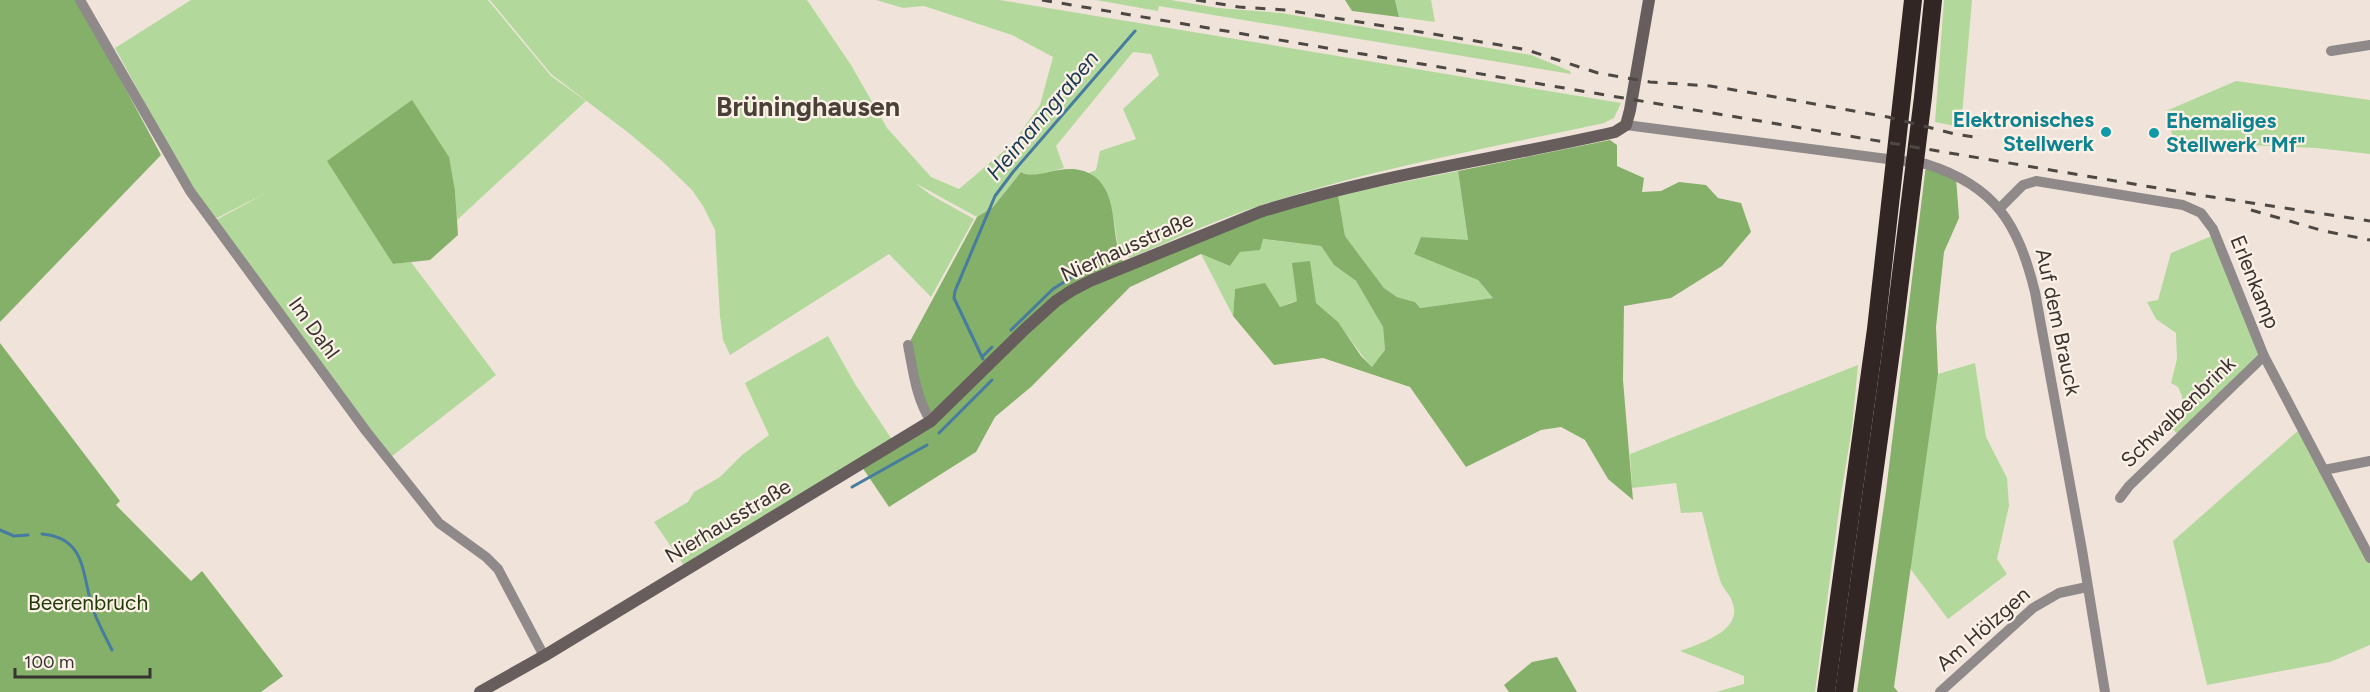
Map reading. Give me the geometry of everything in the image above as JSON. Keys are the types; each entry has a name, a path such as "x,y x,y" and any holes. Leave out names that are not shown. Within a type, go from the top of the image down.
{"highway":[{"path":"1827,692 1875,341 1913,0"},
{"path":"1844,692 1865,554 1923,97 1933,0"}],"main road":[{"path":"1626,125 1649,0"},
{"name":"Nierhausstraße","path":"480,692 544,656 931,421 1056,301 1090,281 1289,202 1359,185 1609,134 1626,125"}],"street":[{"name":"Im Dahl","path":"81,0 190,191 366,431 439,523 486,557 498,569 544,656"},
{"path":"2331,51 2370,45"},
{"name":"Auf dem Brauck","path":"1626,125 1926,164 1939,168 1975,187 2000,208 2015,231 2023,250 2035,292 2106,692"},
{"name":"Erlenkamp","path":"2000,208 2024,185 2036,181 2193,208 2201,213 2213,229 2264,356 2370,558"},
{"path":"908,345 918,393 925,413 931,421"},
{"name":"Schwalbenbrink","path":"2120,498 2129,486 2264,356"},
{"path":"2324,470 2370,462"},
{"name":"Am Hölzgen","path":"1940,692 2033,608 2059,593 2087,587"}],"green space":[{"path":"0,0 78,0 161,155 0,322"},
{"path":"191,0 488,0 551,76 586,101 457,220 455,191 328,161 393,264 411,262 496,375 391,457 216,220 268,192 215,219 179,166 115,48"},
{"path":"490,0 807,0 851,65 887,128 931,177 959,189 1012,144 1040,105 1053,57 1012,35 924,6 903,8 876,0 1000,0 1621,103 1614,118 1604,123 1383,171 1295,194 1222,219 1130,258 1119,252 1112,209 1104,190 1089,173 1096,170 1100,151 1136,139 1123,109 1159,75 1151,54 1133,52 1056,146 1064,168 1034,176 1021,172 993,207 977,217 915,183 931,195 974,219 931,297 889,254 730,355 723,340 720,316 715,230 703,206 692,190 662,161 551,74"},
{"path":"1096,0 1171,0 1218,8 1281,13 1531,55 1570,71 1571,74 1159,6 1158,11"},
{"path":"1345,0 1395,0 1399,17 1352,11"},
{"path":"1395,0 1431,0 1435,22 1399,17"},
{"path":"1944,0 1972,0 1961,127 1935,122"},
{"path":"2236,81 2370,100 2370,154 2316,148 2174,142 2166,111"},
{"path":"412,100 449,157 455,191 458,235 430,260 393,264 327,161"},
{"path":"1610,140 1617,145 1617,166 1644,178 1642,192 1661,191 1679,182 1706,185 1718,198 1741,203 1751,232 1722,266 1671,298 1624,306 1623,380 1633,500 1608,479 1585,440 1561,427 1541,430 1466,467 1410,387 1323,358 1274,365 1233,316 1235,289 1265,283 1280,307 1297,301 1292,263 1310,261 1316,303 1338,322 1361,356 1372,367 1385,350 1383,327 1356,281 1334,265 1321,246 1263,239 1260,250 1240,252 1230,266 1201,254 1130,287 1032,386 995,417 976,452 889,507 860,464 930,421 908,345 977,217 993,207 1021,172 1034,175 1075,169 1095,177 1103,185 1108,195 1119,252 1126,270 1283,208 1338,195 1345,236 1384,288 1397,297 1415,302 1420,308 1493,298 1478,280 1414,254 1421,237 1468,240 1458,171"},
{"path":"1926,165 1956,177 1959,218 1944,252 1936,327 1938,374 1894,687 1898,692 1857,692 1886,491"},
{"path":"1458,171 1468,241 1421,237 1414,253 1478,280 1493,298 1420,308 1415,302 1397,297 1384,288 1345,236 1338,195"},
{"path":"2214,235 2263,356 2180,436 2168,425 2182,412 2182,396 2178,387 2171,383 2177,359 2176,333 2156,319 2147,302 2158,300 2171,253"},
{"path":"1262,239 1321,246 1334,265 1356,281 1383,327 1385,350 1373,368 1331,316 1310,302 1296,301 1280,307 1235,289 1233,316 1201,254 1230,266 1240,252"},
{"path":"828,336 855,384 895,444 809,495 690,574 654,522 688,502 694,492 720,477 742,455 769,435 745,383"},
{"name":"Beerenbruch","path":"0,343 120,501 116,505 191,581 202,571 283,676 261,692 0,692"},
{"path":"1975,363 1986,437 2007,478 2009,506 1997,559 2007,574 1948,619 1909,567 1938,374"},
{"path":"1858,365 1852,428 1815,692 1716,692 1744,684 1744,676 1680,651 1717,635 1731,622 1734,613 1732,601 1720,580 1702,512 1681,513 1676,483 1632,488 1630,454"},
{"path":"2300,429 2370,561 2370,645 2330,662 2207,685 2173,541"},
{"path":"1557,657 1577,692 1509,692 1504,685 1532,662"}],"waterway":[{"name":"Heimanngraben","path":"983,359 954,298 995,196 1013,172 1135,31"},
{"path":"1011,330 1053,289 1086,268"},
{"path":"982,357 992,347"},
{"name":"Heimanngraben","path":"939,433 992,380"},
{"name":"Heimanngraben","path":"852,487 927,445"},
{"path":"0,530 14,536 28,535"},
{"path":"42,534 57,537 76,551 94,612 112,650"}],"railway":[{"path":"1042,0 2193,194 2370,221"},
{"path":"1196,0 1239,7 1286,10 1500,45 1527,50 1598,73 1650,82 1710,86 1747,92 1888,117 1955,134 1981,138"},
{"path":"2251,210 2324,231 2370,240"}],"place":[{"name":"Elektronisches Stellwerk","path":"2106,132"},
{"name":"Ehemaliges Stellwerk \"Mf\"","path":"2154,133"}],"district":[{"name":"Brüninghausen","path":"808,107"}]}
